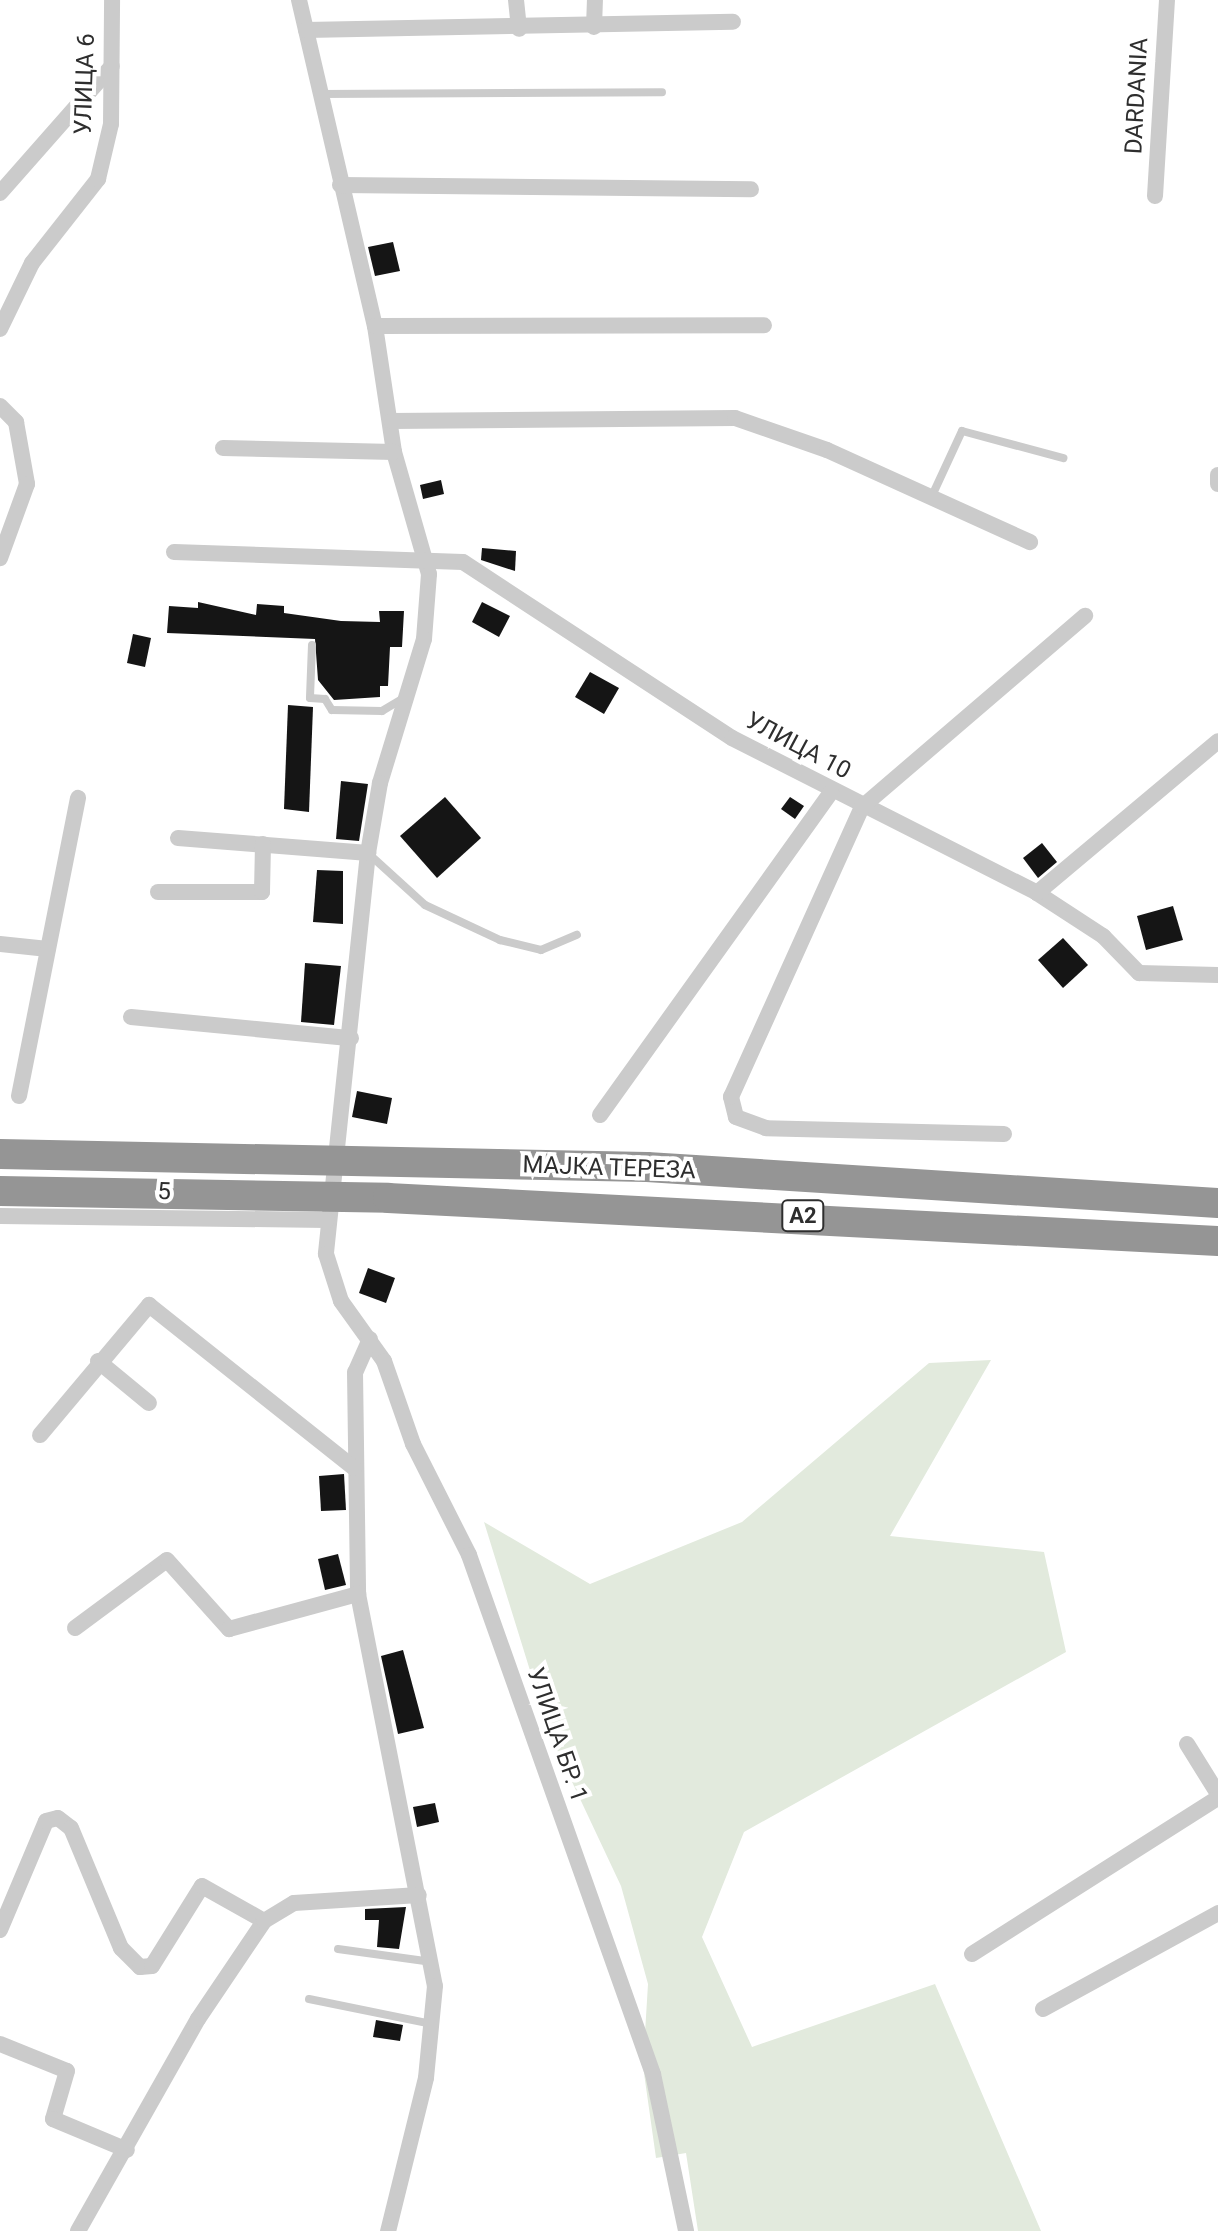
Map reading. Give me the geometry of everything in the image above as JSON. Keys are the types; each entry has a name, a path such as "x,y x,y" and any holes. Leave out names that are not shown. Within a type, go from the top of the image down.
{"highway":[{"name":"МАЈКА ТЕРЕЗА","path":"0,1154 389,1158 1218,1203"},
{"name":"МАЈКА ТЕРЕЗА","path":"0,1191 388,1198 1218,1241"}],"street":[{"name":"УЛИЦА 6","path":"0,329 32,263 98,179 111,124 112,0"},
{"path":"299,0 375,326 394,452 428,557 426,627 368,853 351,1038 327,1220"},
{"path":"516,0 519,29"},
{"path":"594,27 595,0"},
{"name":"DARDANIA","path":"1155,196 1167,0"},
{"path":"306,30 519,29 733,22"},
{"path":"0,193 112,66"},
{"path":"340,185 751,189"},
{"path":"375,326 764,325"},
{"path":"0,406 27,484 0,558"},
{"path":"391,421 735,418 827,450 1030,542"},
{"path":"223,448 394,452"},
{"path":"1218,475 1218,484"},
{"name":"УЛИЦА 10","path":"174,552 428,557 472,565 732,738 831,792 1037,893 1091,926 1147,977 1218,975"},
{"path":"1004,1134 766,1128 732,1111 734,1088 862,807 1085,616"},
{"path":"1037,893 1218,741"},
{"path":"600,1115 831,792"},
{"path":"19,1096 78,798"},
{"path":"178,838 368,853"},
{"path":"158,892 262,892 263,844"},
{"path":"0,944 48,949"},
{"path":"131,1017 351,1038"},
{"name":"5","path":"0,1216 327,1220"},
{"name":"УЛИЦА БР. 1","path":"327,1220 331,1276 370,1339 469,1555 629,1998 653,2074 686,2231"},
{"path":"40,1435 142,1308 156,1306 354,1468"},
{"path":"370,1339 355,1372 358,1594 433,1963 433,2025 388,2231"},
{"path":"98,1361 149,1403"},
{"path":"75,1628 167,1560 229,1629 358,1594"},
{"path":"972,1954 1218,1796 1187,1744"},
{"path":"0,1930 46,1821 58,1818 71,1828 121,1948 140,1967 152,1966 202,1886 264,1921"},
{"path":"78,2231 127,2150 198,2019 264,1921 294,1903 419,1895"},
{"path":"1043,2009 1218,1913"},
{"path":"0,2044 67,2071 53,2119 127,2150"}],"lane":[{"path":"319,94 662,92"},
{"path":"931,499 962,431 1063,458"},
{"path":"312,645 310,698 325,699 332,710 382,711 409,694"},
{"path":"368,853 425,905 500,940 541,950 577,935"},
{"path":"338,1949 433,1963"},
{"path":"309,1999 433,2025"}],"shaded area":[{"path":"991,1360 890,1536 1044,1552 1066,1652 744,1832 702,1937 752,2047 935,1984 1041,2231 698,2231 686,2153 656,2158 643,2066 648,1984 621,1886 550,1735 484,1522 590,1584 742,1522 929,1363"}],"building":[{"path":"393,242 400,271 375,276 368,247"},
{"path":"441,480 444,494 423,499 420,485"},
{"path":"482,548 516,551 515,571 481,560"},
{"path":"198,602 256,615 257,604 284,606 284,613 341,621 380,622 379,611 404,611 402,647 390,647 388,686 380,686 380,697 334,700 318,680 315,639 167,633 169,606 198,608"},
{"path":"482,602 510,616 499,637 472,622"},
{"path":"133,634 151,638 145,667 127,663"},
{"path":"590,672 619,688 604,714 575,697"},
{"path":"288,705 313,707 309,812 284,809"},
{"path":"341,781 368,784 359,841 336,839"},
{"path":"445,797 481,838 437,878 400,836"},
{"path":"790,797 804,806 795,819 781,809"},
{"path":"1042,843 1057,862 1038,878 1023,858"},
{"path":"317,870 343,871 343,924 313,922"},
{"path":"1173,906 1183,940 1146,950 1137,916"},
{"path":"1063,938 1088,965 1063,988 1038,960"},
{"path":"305,963 341,966 334,1025 301,1022"},
{"path":"357,1091 392,1098 387,1124 352,1117"},
{"path":"368,1268 395,1278 386,1303 359,1293"},
{"path":"344,1474 346,1510 321,1511 319,1476"},
{"path":"338,1554 346,1585 325,1590 318,1559"},
{"path":"403,1650 424,1728 398,1734 381,1656"},
{"path":"435,1803 439,1822 417,1827 413,1807"},
{"path":"406,1907 399,1949 377,1947 379,1920 365,1920 365,1909"},
{"path":"376,2020 403,2025 400,2041 373,2037"}]}
